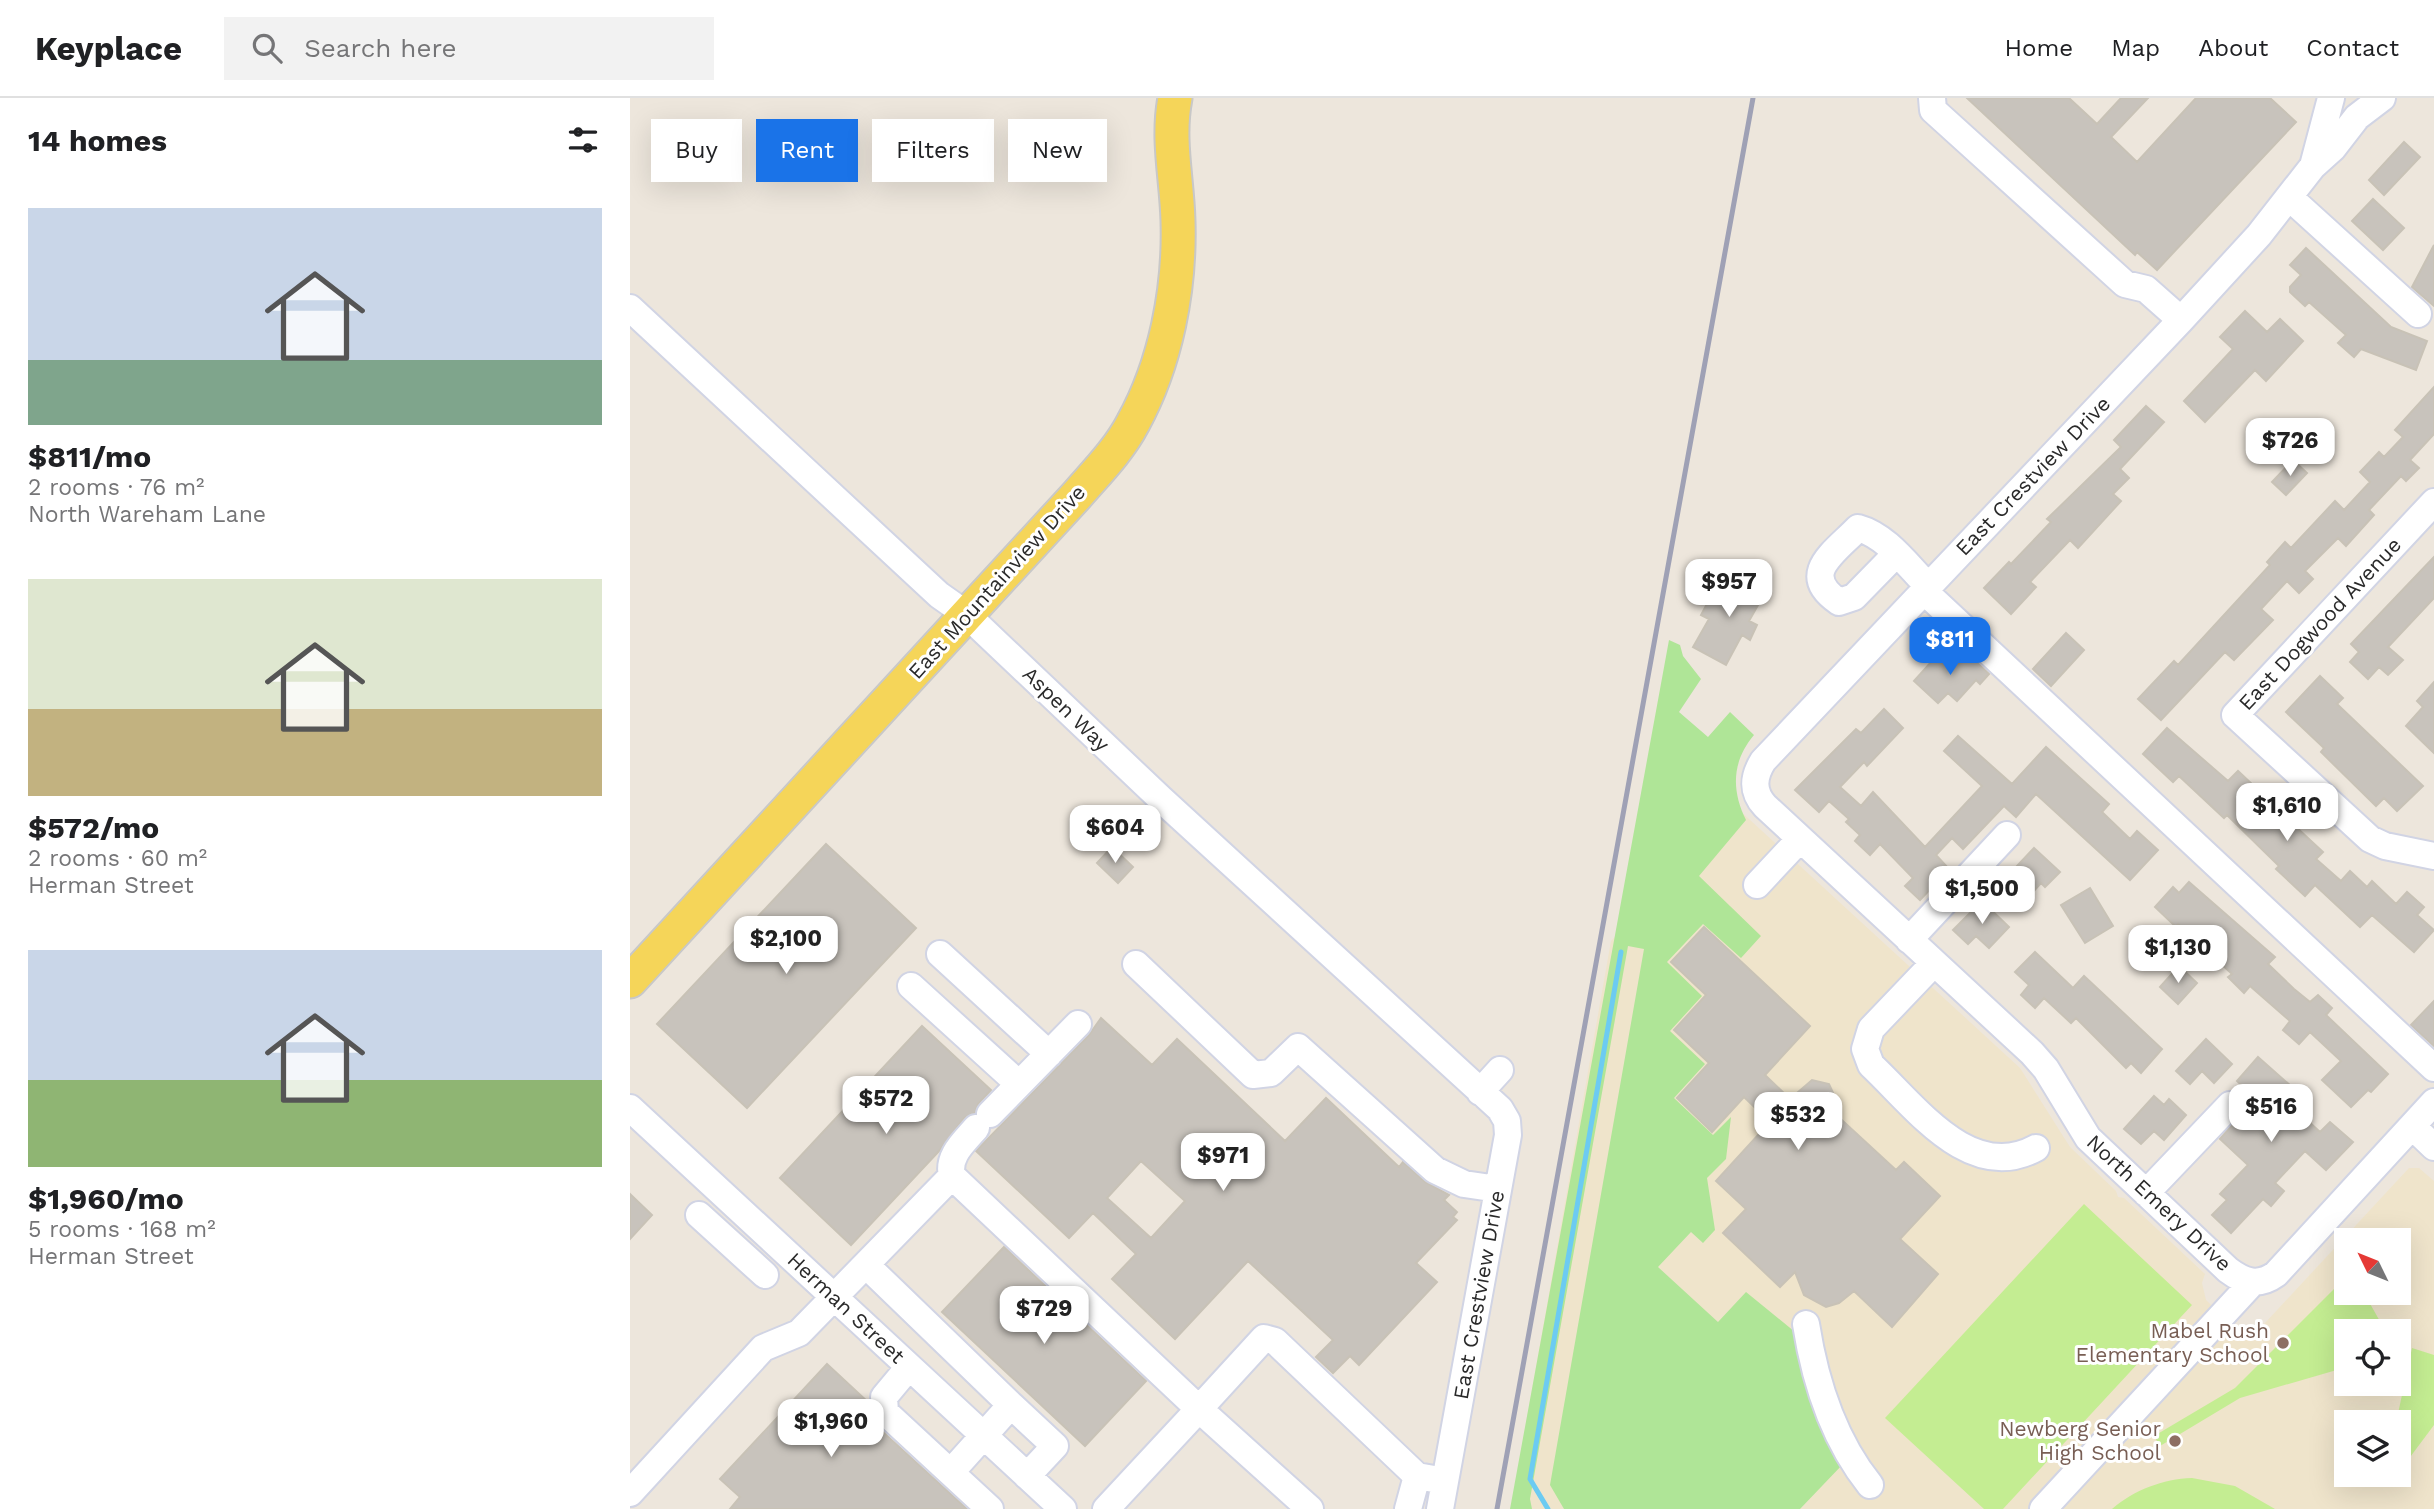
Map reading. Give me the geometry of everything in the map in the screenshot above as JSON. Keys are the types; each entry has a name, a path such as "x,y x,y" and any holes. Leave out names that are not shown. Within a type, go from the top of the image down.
{"main road":[{"name":"East Mountainview Drive","path":"630,981 1111,456 1133,424 1152,382 1167,331 1178,257 1178,219 1172,158 1175,98"}],"street":[{"path":"1932,98 1933,110 2125,284 2146,289 2181,320"},
{"name":"East Crestview Drive","path":"2313,166 2331,98"},
{"name":"East Crestview Drive","path":"1755,785 1763,761 2181,320 2290,198 2313,166 2333,148 2357,117 2382,98"},
{"path":"2290,198 2418,314"},
{"name":"Aspen Way","path":"630,308 939,595 966,614 1171,808 1480,1091"},
{"name":"East Dogwood Avenue","path":"2434,502 2235,715 2370,839 2385,846 2434,856"},
{"path":"1896,554 1926,588 2434,1068"},
{"name":"North Emery Drive","path":"1755,785 1761,802 2039,1061 2088,1138 2228,1269 2253,1282"},
{"path":"1909,940 2007,835"},
{"path":"1757,886 1800,839"},
{"path":"940,954 1049,1054"},
{"path":"1934,963 1871,1029 1865,1049 1871,1065 1949,1138 1970,1153 2007,1159 2036,1148"},
{"path":"1136,964 1253,1075 1271,1073 1298,1046 1435,1170 1464,1184 1498,1189"},
{"path":"911,986 1019,1084"},
{"path":"1078,1024 958,1149 950,1167 952,1176 1199,1409 1310,1509"},
{"path":"1480,1091 1500,1070"},
{"name":"East Crestview Drive","path":"1440,1509 1508,1135 1507,1121 1500,1109 1480,1091"},
{"path":"2043,1509 2253,1282 2266,1280 2276,1273 2434,1102"},
{"path":"2146,1193 2230,1105"},
{"name":"Herman Street","path":"630,1108 1063,1509"},
{"path":"2412,1126 2434,1147"},
{"path":"630,1493 763,1348 799,1333 952,1176"},
{"path":"721,1191 693,1221 765,1275"},
{"path":"866,1265 1055,1446 1027,1476"},
{"path":"1806,1324 1828,1413 1848,1458 1870,1485"},
{"path":"1106,1509 1264,1338 1275,1341 1417,1476 1445,1481"},
{"path":"954,1350 887,1392 883,1407 990,1509"},
{"path":"951,1472 1011,1405"},
{"path":"1408,1509 1417,1476"}],"shaded area":[{"path":"1737,808 2020,1068 2070,1147 2116,1191 2118,1197 2124,1198 2205,1274 2202,1283 2206,1300 2234,1327 2237,1324 2252,1337 2334,1249 2334,1306 2412,1306 2412,1228 2353,1228 2409,1168 2419,1168 2434,1181 2434,1509 1511,1509 1611,941"}],"green space":[{"path":"1669,640 1680,645 1683,656 1701,679 1679,712 1708,737 1730,712 1754,735 1741,755 1736,776 1738,798 1746,820 1699,876 1761,936 1741,958 1703,924 1667,962 1702,996 1670,1031 1705,1064 1674,1098 1713,1135 1731,1117 1726,1159 1707,1178 1715,1230 1703,1243 1691,1232 1658,1267 1718,1322 1746,1292 1795,1332 1844,1463 1800,1509 1564,1509 1550,1485 1644,949 1628,946 1530,1499 1532,1509 1510,1509"},
{"path":"2084,1204 2192,1305 2003,1509 1984,1509 1885,1418"},
{"path":"2334,1289 2334,1306 2371,1306 2379,1319 2334,1319 2334,1371 2240,1398 2160,1446 2154,1436 2235,1388"},
{"path":"2412,1348 2434,1355 2434,1425 2411,1456 2411,1410 2399,1410 2402,1396 2411,1396"},
{"path":"2192,1478 2235,1486 2275,1509 2112,1509 2149,1487"}],"building":[{"path":"1967,98 2069,98 2097,124 2121,98 2148,98 2111,137 2137,162 2196,98 2270,98 2296,122 2157,270 2137,252 2135,255"},
{"path":"2404,142 2420,157 2384,195 2369,180"},
{"path":"2373,199 2404,228 2383,250 2352,221"},
{"path":"2434,245 2434,306 2412,287"},
{"path":"2306,248 2391,327 2427,341 2416,370 2361,349 2354,357 2338,343 2346,335 2309,302 2305,306 2290,292 2290,287 2301,275 2290,265"},
{"path":"2245,311 2267,332 2280,319 2303,341 2266,381 2255,370 2205,422 2184,401 2233,349 2220,337"},
{"path":"2434,387 2434,434 2410,460 2419,468 2406,481 2401,476 2369,510 2374,515 2346,546 2338,538 2305,571 2313,579 2299,593 2287,581 2261,609 2273,620 2234,660 2225,652 2161,720 2138,699 2174,661 2178,665 2270,565 2267,562 2285,542 2291,548 2335,501 2344,510 2370,482 2360,472 2379,452 2384,457 2403,437 2395,430"},
{"path":"2146,406 2164,422 2120,469 2129,478 2113,494 2121,501 2078,548 2070,540 2030,582 2036,587 2011,614 1984,588 2051,522 2047,519 2121,447 2114,440"},
{"path":"2293,460 2307,473 2286,495 2272,482"},
{"path":"2434,557 2434,598 2388,647 2403,660 2388,675 2379,667 2368,679 2350,662 2359,652 2351,644"},
{"path":"1733,574 1766,591 1749,621 1757,625 1750,640 1742,635 1726,665 1693,647 1709,619 1701,615 1710,598 1718,602"},
{"path":"2066,633 2084,650 2051,686 2033,669"},
{"path":"1943,649 1959,664 1968,654 1989,674 1980,684 1976,680 1957,701 1948,693 1938,703 1914,681"},
{"path":"2320,676 2343,698 2337,704 2423,786 2397,811 2384,798 2376,806 2321,752 2324,748 2286,712"},
{"path":"2434,682 2434,753 2406,726 2423,707 2417,701"},
{"path":"1884,709 1903,728 1867,766 1864,762 1840,787 1861,806 1873,792 1925,847 1982,786 1944,751 1958,736 2012,784 2046,747 2109,804 2102,812 2130,839 2137,831 2158,850 2130,880 2036,794 2016,817 2004,806 1963,849 1952,838 1936,855 1949,869 1920,900 1905,886 1913,878 1880,844 1870,855 1855,841 1860,835 1846,822 1849,819 1829,801 1819,812 1795,790 1856,729 1861,733"},
{"path":"2167,728 2228,781 2238,771 2254,786 2249,791 2279,818 2282,814 2323,852 2316,859 2341,881 2350,871 2367,887 2372,881 2396,904 2407,892 2424,907 2417,915 2434,930 2414,952 2372,915 2360,927 2315,885 2305,896 2276,869 2279,866 2227,815 2224,818 2179,776 2173,782 2143,754"},
{"path":"826,844 916,928 747,1108 657,1024"},
{"path":"1112,847 1133,867 1118,883 1097,863"},
{"path":"2034,848 2060,872 2045,887 2041,883 2022,904 2001,883"},
{"path":"2189,882 2275,957 2268,964 2294,989 2310,1002 2318,995 2332,1008 2326,1015 2388,1074 2371,1092 2368,1090 2351,1107 2322,1080 2341,1061 2310,1032 2299,1044 2283,1030 2290,1021 2250,986 2244,993 2228,977 2232,974 2178,924 2176,927 2155,907 2173,887 2179,893"},
{"path":"2090,888 2113,926 2085,943 2061,905"},
{"path":"1982,901 2009,927 1989,948 1976,936 1968,944 1953,930"},
{"path":"1704,927 1810,1026 1765,1075 1790,1099 1812,1080 1829,1084 1835,1097 1832,1111 1896,1170 1904,1162 1940,1196 1900,1239 1938,1274 1892,1327 1854,1291 1839,1303 1826,1307 1804,1295 1795,1272 1780,1287 1723,1233 1746,1209 1716,1181 1770,1122 1744,1097 1712,1132 1677,1098 1709,1063 1674,1030 1706,995 1671,962"},
{"path":"2035,952 2073,988 2084,976 2162,1049 2141,1073 2131,1063 2126,1068 2076,1018 2071,1023 2044,998 2035,1008 2021,995 2029,985 2015,972"},
{"path":"2179,966 2197,983 2178,1004 2160,987"},
{"path":"2434,1001 2434,1046 2411,1025"},
{"path":"1101,1018 1152,1065 1177,1039 1285,1141 1326,1098 1399,1167 1403,1162 1425,1182 1449,1195 1444,1200 1457,1212 1453,1217 1457,1220 1416,1263 1437,1282 1359,1365 1350,1356 1333,1373 1316,1357 1333,1340 1248,1261 1175,1339 1112,1279 1136,1254 1093,1213 1069,1238 976,1151 1089,1035","holes":["1141,1161 1185,1201 1151,1238 1107,1198"]},
{"path":"922,1026 991,1090 978,1104 975,1113 964,1118 939,1151 851,1245 780,1178"},
{"path":"2206,1039 2232,1064 2214,1083 2202,1071 2190,1084 2176,1071"},
{"path":"2258,1057 2292,1087 2282,1097 2320,1132 2330,1122 2353,1142 2326,1170 2305,1151 2275,1183 2284,1191 2271,1206 2263,1199 2231,1233 2212,1215 2227,1200 2220,1194 2248,1165 2220,1139 2255,1098 2237,1081"},
{"path":"2154,1096 2164,1105 2169,1099 2186,1115 2164,1140 2154,1131 2141,1144 2124,1129"},
{"path":"630,1194 652,1215 630,1239"},
{"path":"1004,1247 1146,1381 1085,1446 942,1312"},
{"path":"827,1364 869,1403 874,1424 967,1509 730,1509 740,1497 720,1479"}],"waterway":[{"path":"1548,1509 1530,1479 1621,952"}],"railway":[{"path":"1497,1509 1753,98"}],"place":[{"name":"Mabel Rush Elementary School","path":"2283,1343"},
{"name":"Newberg Senior High School","path":"2175,1441"}]}
